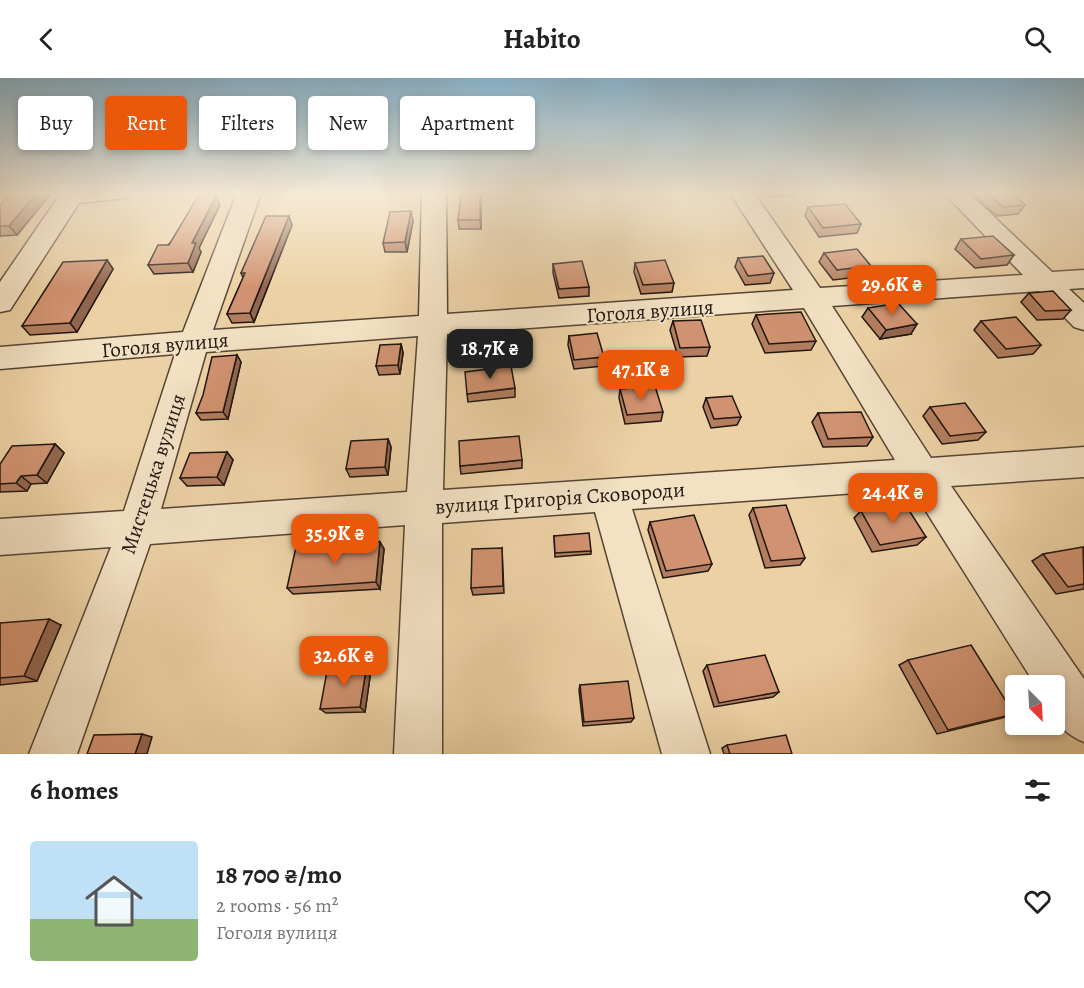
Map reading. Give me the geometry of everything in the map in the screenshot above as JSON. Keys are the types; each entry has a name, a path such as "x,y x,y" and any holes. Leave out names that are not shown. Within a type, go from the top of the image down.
{"street":[{"path":"0,303 52,225"},
{"name":"Мистецька вулиця","path":"53,754 137,528 194,342 237,225"},
{"path":"418,754 424,507 433,326 434,225"},
{"path":"763,225 813,299 923,475 1084,719"},
{"path":"988,225 1084,320"},
{"name":"Гоголя вулиця","path":"0,358 194,342 1084,279"},
{"name":"вулиця Григорія Сковороди","path":"0,537 923,475 1084,462"},
{"path":"609,495 686,754"}],"building":[{"path":"181,225 201,225 192,243 196,243 188,263 148,265 158,245 169,245"},
{"path":"262,225 286,225 250,313 227,314 245,273 241,273"},
{"path":"387,225 408,225 405,242 383,243"},
{"path":"821,225 856,225 823,228"},
{"path":"993,236 1014,255 981,259 961,239"},
{"path":"857,249 871,266 837,270 824,253"},
{"path":"763,256 774,273 748,276 738,258"},
{"path":"107,260 70,323 22,326 63,262"},
{"path":"665,260 674,283 643,285 635,263"},
{"path":"582,261 589,287 559,289 553,264"},
{"path":"1053,291 1071,310 1045,311 1029,293"},
{"path":"898,303 917,324 886,330 868,308"},
{"path":"801,312 816,341 769,344 756,315"},
{"path":"1016,317 1041,345 1006,349 981,321"},
{"path":"701,320 710,347 680,348 673,321"},
{"path":"597,333 604,357 574,360 569,336"},
{"path":"401,344 398,365 376,366 380,345"},
{"path":"237,355 223,412 196,413 212,357"},
{"path":"511,366 515,388 467,394 465,372"},
{"path":"655,386 663,412 627,415 620,389"},
{"path":"732,396 741,417 714,419 706,398"},
{"path":"965,403 986,432 950,436 930,407"},
{"path":"861,412 873,437 828,439 818,413"},
{"path":"519,436 522,460 460,466 459,441"},
{"path":"388,439 385,467 346,469 351,441"},
{"path":"55,444 37,475 21,476 16,483 0,484 0,464 12,446"},
{"path":"227,452 217,477 180,478 190,453"},
{"path":"905,504 926,537 880,545 861,511"},
{"path":"786,505 805,558 771,561 753,508"},
{"path":"694,515 712,564 666,571 650,522"},
{"path":"589,533 591,551 555,553 554,536"},
{"path":"380,542 376,582 287,588 296,547"},
{"path":"1083,547 1084,584 1068,587 1043,554"},
{"path":"502,548 503,586 471,588 472,549"},
{"path":"49,619 24,676 0,678 0,623"},
{"path":"971,645 1005,700 1005,716 948,730 908,660"},
{"path":"765,655 779,692 719,703 707,665"},
{"path":"367,664 360,707 320,709 328,666"},
{"path":"628,681 634,718 584,722 580,685"},
{"path":"142,734 135,754 87,754 94,735"},
{"path":"786,735 792,754 730,754 727,745"}]}
